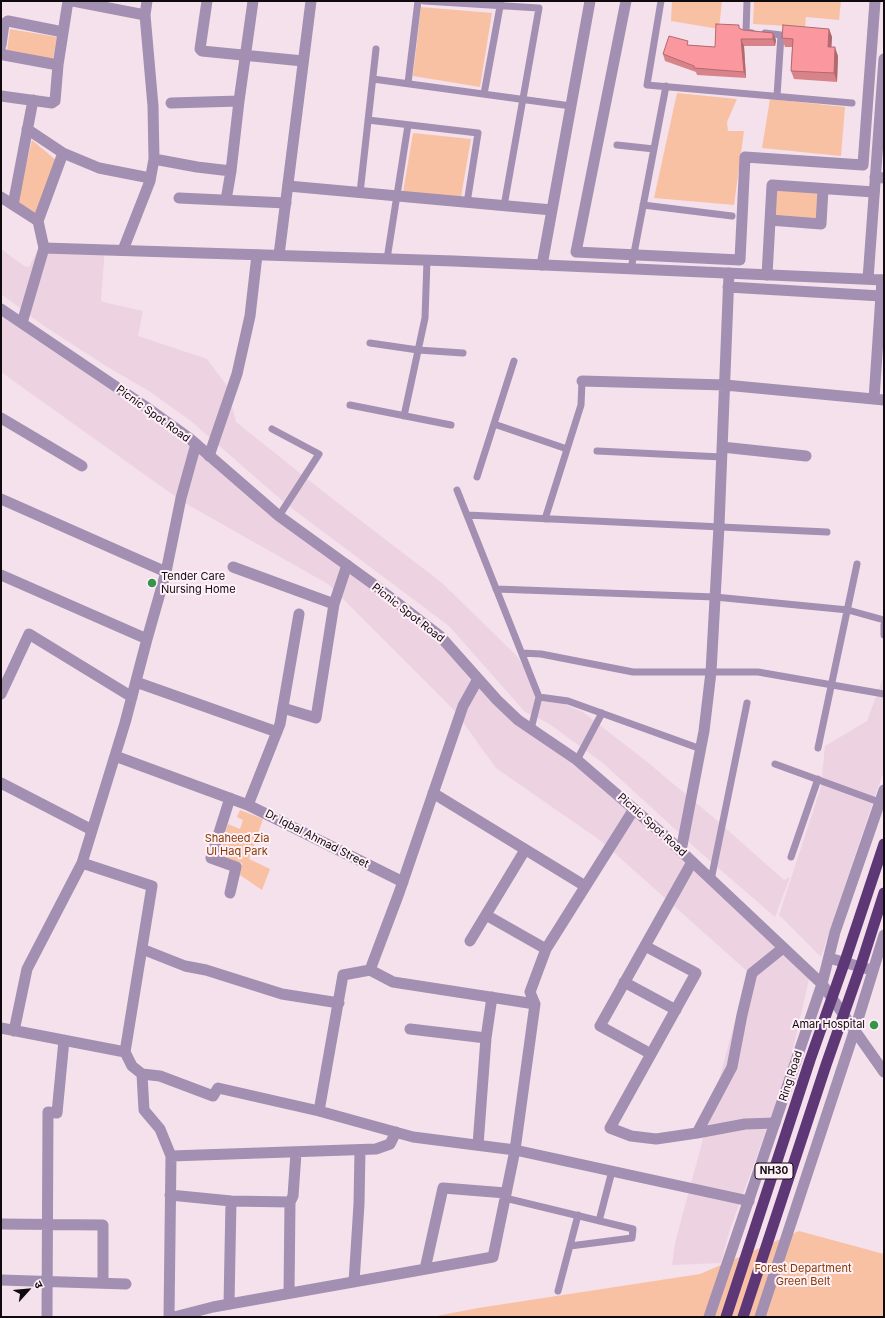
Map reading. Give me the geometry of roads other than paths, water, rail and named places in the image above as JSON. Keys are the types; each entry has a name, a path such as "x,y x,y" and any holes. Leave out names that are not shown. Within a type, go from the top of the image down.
{"highway":[{"name":"Ring Road","path":"726,1317 815,1046 884,844"},
{"name":"NH30","path":"743,1317 884,893"}],"street":[{"path":"1,96 52,103 55,101 58,65 68,1"},
{"path":"73,1 145,15"},
{"path":"123,250 150,178 154,159 153,106 145,15 147,1"},
{"path":"207,1 201,50 204,52 303,61"},
{"path":"226,200 254,1"},
{"path":"279,256 310,1"},
{"path":"542,265 590,1"},
{"path":"626,1 576,252 740,260 745,157 863,164 875,1"},
{"path":"1,45 4,24 8,21 64,32"},
{"path":"1,52 4,55 58,65"},
{"path":"868,279 874,192 880,177 884,59"},
{"path":"13,205 33,100"},
{"path":"171,103 239,101"},
{"path":"27,129 63,153 99,168 150,178"},
{"path":"22,323 44,248 38,221 63,153"},
{"path":"154,159 197,167 231,171"},
{"path":"288,186 552,210"},
{"path":"767,275 772,186 874,192"},
{"path":"770,220 821,224 823,189"},
{"path":"1,197 38,221"},
{"path":"179,198 286,203"},
{"path":"44,248 427,260 883,280 881,296 879,399 725,385 582,381"},
{"path":"209,456 237,374 250,316 257,255"},
{"path":"681,851 701,749 712,672 729,273"},
{"path":"728,287 881,296"},
{"name":"Picnic Spot Road","path":"1,309 146,407 196,444 279,516 347,565 440,636 497,700 518,720 577,760 634,809 681,851 822,984 855,1030"},
{"path":"1,418 82,466"},
{"path":"14,1031 27,969 82,863 132,698 166,572 181,498 196,444"},
{"path":"722,452 806,456"},
{"path":"1,499 166,572"},
{"path":"283,708 316,718 334,604 347,565"},
{"path":"233,567 334,604"},
{"path":"1,575 147,639"},
{"path":"248,805 280,724 299,614"},
{"path":"1,694 30,634 132,698"},
{"path":"370,970 403,882 463,706 478,679"},
{"path":"136,682 277,732"},
{"name":"Dr Iqbal Ahmad Street","path":"115,756 248,805 403,882"},
{"path":"1,783 92,830"},
{"path":"709,1317 822,984 835,932 884,790"},
{"path":"433,793 585,886"},
{"path":"230,798 211,858 236,867 230,893"},
{"path":"174,1317 229,1304 493,1256 515,1150 535,1004 530,992 546,949 634,809"},
{"path":"470,941 525,850"},
{"path":"650,1054 600,1026 692,862"},
{"path":"82,863 152,886 125,1052 132,1066 142,1074 160,1076 213,1096 218,1088 319,1111 413,1137 515,1150 749,1201"},
{"path":"486,915 546,949"},
{"path":"760,1317 855,1030 884,935"},
{"path":"644,946 696,973 610,1128 631,1136 656,1138 697,1133 744,1124 775,1123"},
{"path":"697,1133 732,1067 752,973 784,948"},
{"path":"142,949 185,966 206,970 282,994 339,1003"},
{"path":"829,958 873,971"},
{"path":"319,1111 343,974 370,970 393,982 535,1004"},
{"path":"624,982 676,1010"},
{"path":"478,1145 486,1038 492,997"},
{"path":"1,1028 125,1052"},
{"path":"410,1029 486,1038"},
{"path":"855,1030 884,1072"},
{"path":"47,1317 48,1112 57,1113 64,1040"},
{"path":"142,1074 144,1110 160,1128 171,1156 169,1317"},
{"path":"171,1156 376,1149 390,1144 396,1132"},
{"path":"354,1282 359,1204 360,1150"},
{"path":"289,1293 290,1202 293,1196 296,1152"},
{"path":"425,1269 443,1188 506,1196"},
{"path":"170,1194 231,1201 290,1202"},
{"path":"229,1304 231,1201"},
{"path":"1,1224 103,1225 103,1283"},
{"path":"1,1280 126,1284"}],"lane":[{"path":"408,83 418,1"},
{"path":"424,1 500,3 539,8 504,206"},
{"path":"661,1 647,85 852,103"},
{"path":"747,1 746,32 781,35 777,96"},
{"path":"484,94 500,3"},
{"path":"360,193 376,49"},
{"path":"373,79 571,106"},
{"path":"631,269 666,86"},
{"path":"368,120 478,133 467,203"},
{"path":"387,259 408,125"},
{"path":"617,145 654,149"},
{"path":"643,206 732,216"},
{"path":"404,416 426,318 427,260"},
{"path":"370,343 418,350 463,353"},
{"path":"477,477 514,361"},
{"path":"545,518 581,405 582,381"},
{"path":"350,405 451,425"},
{"path":"494,424 567,449"},
{"path":"272,429 319,454 279,516"},
{"path":"597,451 722,452"},
{"path":"457,490 539,697 531,729"},
{"path":"467,515 827,532"},
{"path":"818,748 857,564"},
{"path":"496,589 715,598 848,610 884,620"},
{"path":"884,624 884,635"},
{"path":"522,653 541,654 633,672 758,672 884,694"},
{"path":"539,697 568,701 701,749"},
{"path":"711,880 748,703"},
{"path":"577,760 602,713"},
{"path":"776,764 880,802"},
{"path":"791,857 818,779"},
{"path":"599,1221 612,1171"},
{"path":"506,1196 578,1216 633,1229 632,1238 570,1246"},
{"path":"558,1291 578,1216"}],"place":[{"name":"Tender Care Nursing Home","path":"152,583"},
{"name":"Amar Hospital","path":"874,1025"}],"park label":[{"name":"Shaheed Zia Ul Haq Park","path":"237,845"},
{"name":"Forest Department Green Belt","path":"803,1275"}]}
